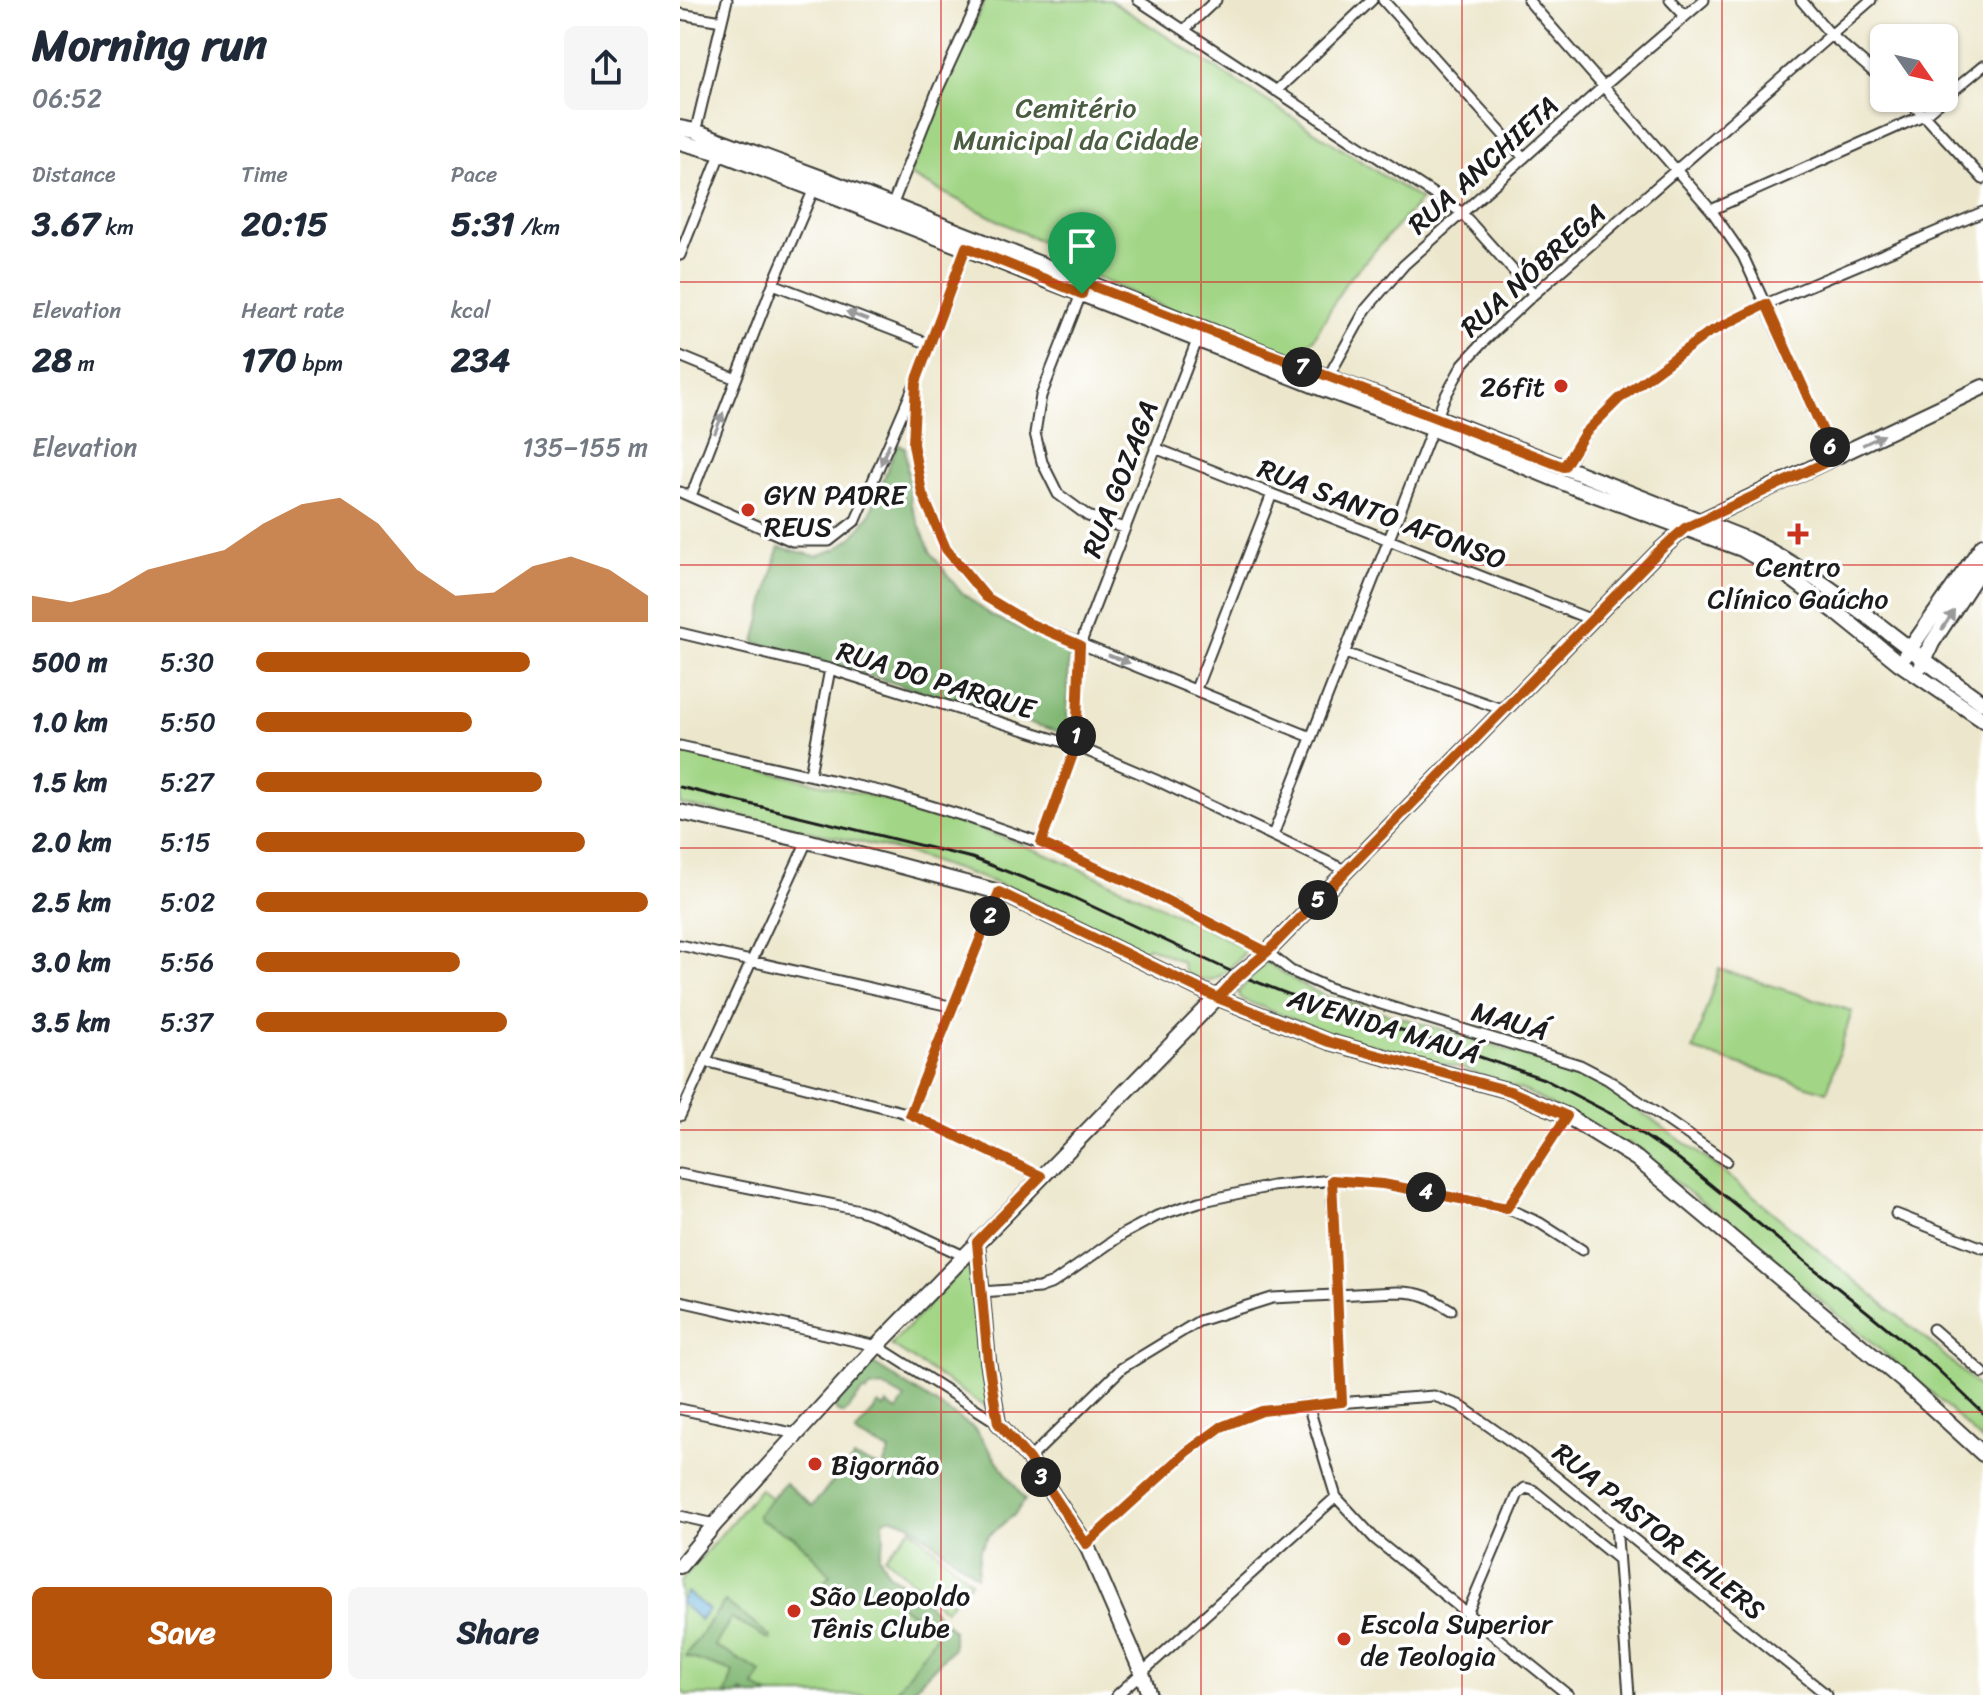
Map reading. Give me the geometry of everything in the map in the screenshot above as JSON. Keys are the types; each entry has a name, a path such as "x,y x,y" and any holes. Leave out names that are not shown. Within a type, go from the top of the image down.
{"main road":[{"path":"680,128 689,139 817,183 1653,509 1701,521 1744,544"},
{"path":"680,1566 877,1346 977,1242 1239,975 1267,952 1347,871 1657,553 1685,528 1983,387"},
{"path":"1653,509 1685,528 1786,559 1812,585 1840,606 1910,649 1980,710"},
{"path":"1899,663 1983,545"},
{"path":"1916,676 1932,643 1983,565"},
{"path":"1840,606 1916,676 1980,710"},
{"name":"AVENIDA MAUÁ","path":"680,812 807,841 999,892 1218,998 1329,1042 1510,1091 1567,1116 1637,1159 1902,1380 1983,1454"},
{"path":"977,1242 988,1361 998,1423 1029,1459 1086,1544 1149,1695"}],"street":[{"path":"689,139 727,0"},
{"path":"890,212 938,89 979,0"},
{"path":"1138,0 1461,212 1534,294"},
{"path":"1184,30 1216,0"},
{"path":"1276,91 1372,0"},
{"path":"1383,0 1524,158"},
{"path":"1528,0 1711,210 1743,256 1835,458"},
{"path":"1670,0 1685,16"},
{"name":"RUA ANCHIETA","path":"1325,383 1366,309 1404,265 1704,0"},
{"path":"1801,0 1831,35 1870,69"},
{"name":"RUA NÓBREGA","path":"1273,835 1444,399 1463,364 1534,294 1871,0"},
{"path":"680,14 722,21"},
{"path":"1711,210 1924,115 1983,66"},
{"path":"1920,112 1983,179"},
{"path":"681,252 722,148"},
{"path":"691,496 773,284 817,183"},
{"path":"1562,474 1585,433 1619,399 1708,333 1766,304 1983,212"},
{"path":"680,492 792,541 829,541 856,520 916,382 968,242"},
{"path":"773,284 929,344"},
{"path":"1084,288 1041,396 1035,433 1042,462 1058,494 1088,516 1124,528"},
{"name":"RUA GOZAGA","path":"1041,843 1076,746 1080,645 1200,334"},
{"path":"680,356 736,379"},
{"path":"916,382 913,444 922,493 946,549 986,597 1029,623 1080,645 1311,737"},
{"name":"RUA SANTO AFONSO","path":"1155,448 1592,620"},
{"path":"1196,689 1272,494"},
{"name":"RUA DO PARQUE","path":"680,633 830,669 1076,746 1158,781 1347,871"},
{"path":"1345,653 1504,710"},
{"path":"810,774 830,669"},
{"name":"AVENIDA MAUÁ","path":"680,746 888,793 1041,843 1142,888 1267,952"},
{"path":"680,1116 807,841"},
{"path":"910,1114 999,892"},
{"path":"680,945 954,1007"},
{"name":"MAUÁ","path":"1267,952 1291,971 1329,988 1580,1065 1607,1079 1726,1161"},
{"path":"705,1061 910,1114 1041,1176"},
{"path":"1507,1208 1567,1116"},
{"path":"680,1174 860,1210 964,1256"},
{"path":"1086,1544 1187,1452 1221,1427 1262,1411 1342,1402 1332,1180"},
{"path":"981,1292 1039,1288 1053,1283 1123,1234 1157,1216 1199,1202 1272,1186 1332,1180 1383,1184 1507,1208 1540,1223 1582,1250"},
{"path":"1896,1214 1983,1248"},
{"path":"1029,1459 1122,1368 1199,1321 1272,1298 1416,1292 1451,1310"},
{"path":"680,1301 877,1346 998,1423"},
{"path":"1933,1329 1983,1373"},
{"name":"RUA PASTOR EHLERS","path":"1342,1402 1434,1396 1459,1405 1523,1450 1827,1695"},
{"path":"1308,1405 1336,1497 1375,1539 1568,1695"},
{"path":"680,1409 797,1434"},
{"path":"1467,1614 1518,1494 1525,1488 1533,1490 1618,1559"},
{"path":"1117,1695 1336,1497"},
{"path":"680,1516 715,1524"},
{"path":"1616,1525 1629,1695"}],"green space":[{"name":"Cemitério Municipal da Cidade","path":"985,0 1110,0 1421,200 1346,282 1313,340 1300,346 1294,357 1199,322 1061,262 1064,252 909,175"},
{"path":"897,444 905,447 911,505 930,551 959,590 990,615 1069,651 1067,734 755,642 779,547 816,556 836,549 854,536 870,514"},
{"path":"680,753 866,795 975,827 1112,884 1246,949 1222,975 1211,980 1200,979 1185,973 1182,962 1149,947 1138,953 1028,895 979,877 901,851 680,804"},
{"path":"1266,962 1323,995 1548,1063 1589,1079 1617,1095 1714,1164 1932,1344 1983,1391 1983,1442 1933,1394 1630,1143 1622,1144 1527,1092 1464,1069 1331,1034 1241,999 1238,992"},
{"path":"1719,969 1852,1011 1827,1092 1693,1050"},
{"path":"968,1263 989,1409 891,1345"},
{"path":"872,1363 974,1428 1025,1500 1014,1515 989,1535 980,1549 977,1576 910,1524 890,1517 883,1521 884,1540 879,1556 889,1574 918,1594 953,1630 953,1648 907,1695 893,1695 937,1634 880,1588 844,1594 818,1588 830,1575 791,1535 760,1520 757,1515 785,1483 812,1506 854,1458 882,1468 890,1451 856,1432 879,1404 884,1408 887,1404 897,1411 905,1399 883,1386 870,1388 866,1393 863,1391 844,1414 836,1411 835,1406"},
{"name":"São Leopoldo Tênis Clube","path":"760,1489 953,1648 907,1695 687,1695 680,1691 680,1582"},
{"path":"911,1528 971,1581 945,1610 885,1557"},
{"path":"725,1601 771,1637 770,1640 731,1618 715,1646 761,1672 754,1686 770,1695 742,1692 726,1695 733,1672 685,1656"}],"water":[{"path":"687,1592 709,1610 700,1620 680,1602"}],"railway":[{"path":"680,787 972,858 1070,896 1239,975 1311,1003 1390,1026 1544,1079 1615,1116 1679,1159 1934,1366 1983,1413"}],"place":[{"name":"26fit","path":"1561,386"},
{"name":"GYN PADRE REUS","path":"748,510"},
{"name":"Centro Clínico Gaúcho","path":"1798,534"},
{"name":"Bigornão","path":"815,1464"},
{"name":"São Leopoldo Tênis Clube","path":"794,1611"},
{"name":"Escola Superior de Teologia","path":"1344,1639"}],"route":[{"path":"1082,294 966,247 916,382 913,444 922,493 946,549 986,597 1029,623 1080,645 1076,746 1041,843 1142,888 1267,952 1218,998 999,892 910,1114 1041,1176 977,1242 988,1361 998,1423 1029,1459 1086,1544 1187,1452 1221,1427 1262,1411 1342,1402 1332,1180 1383,1184 1507,1208 1567,1116 1510,1091 1329,1042 1218,998 1239,975 1267,952 1685,528 1835,458 1766,304 1708,333 1619,399 1585,433 1564,467 1085,283 1082,294"}]}
